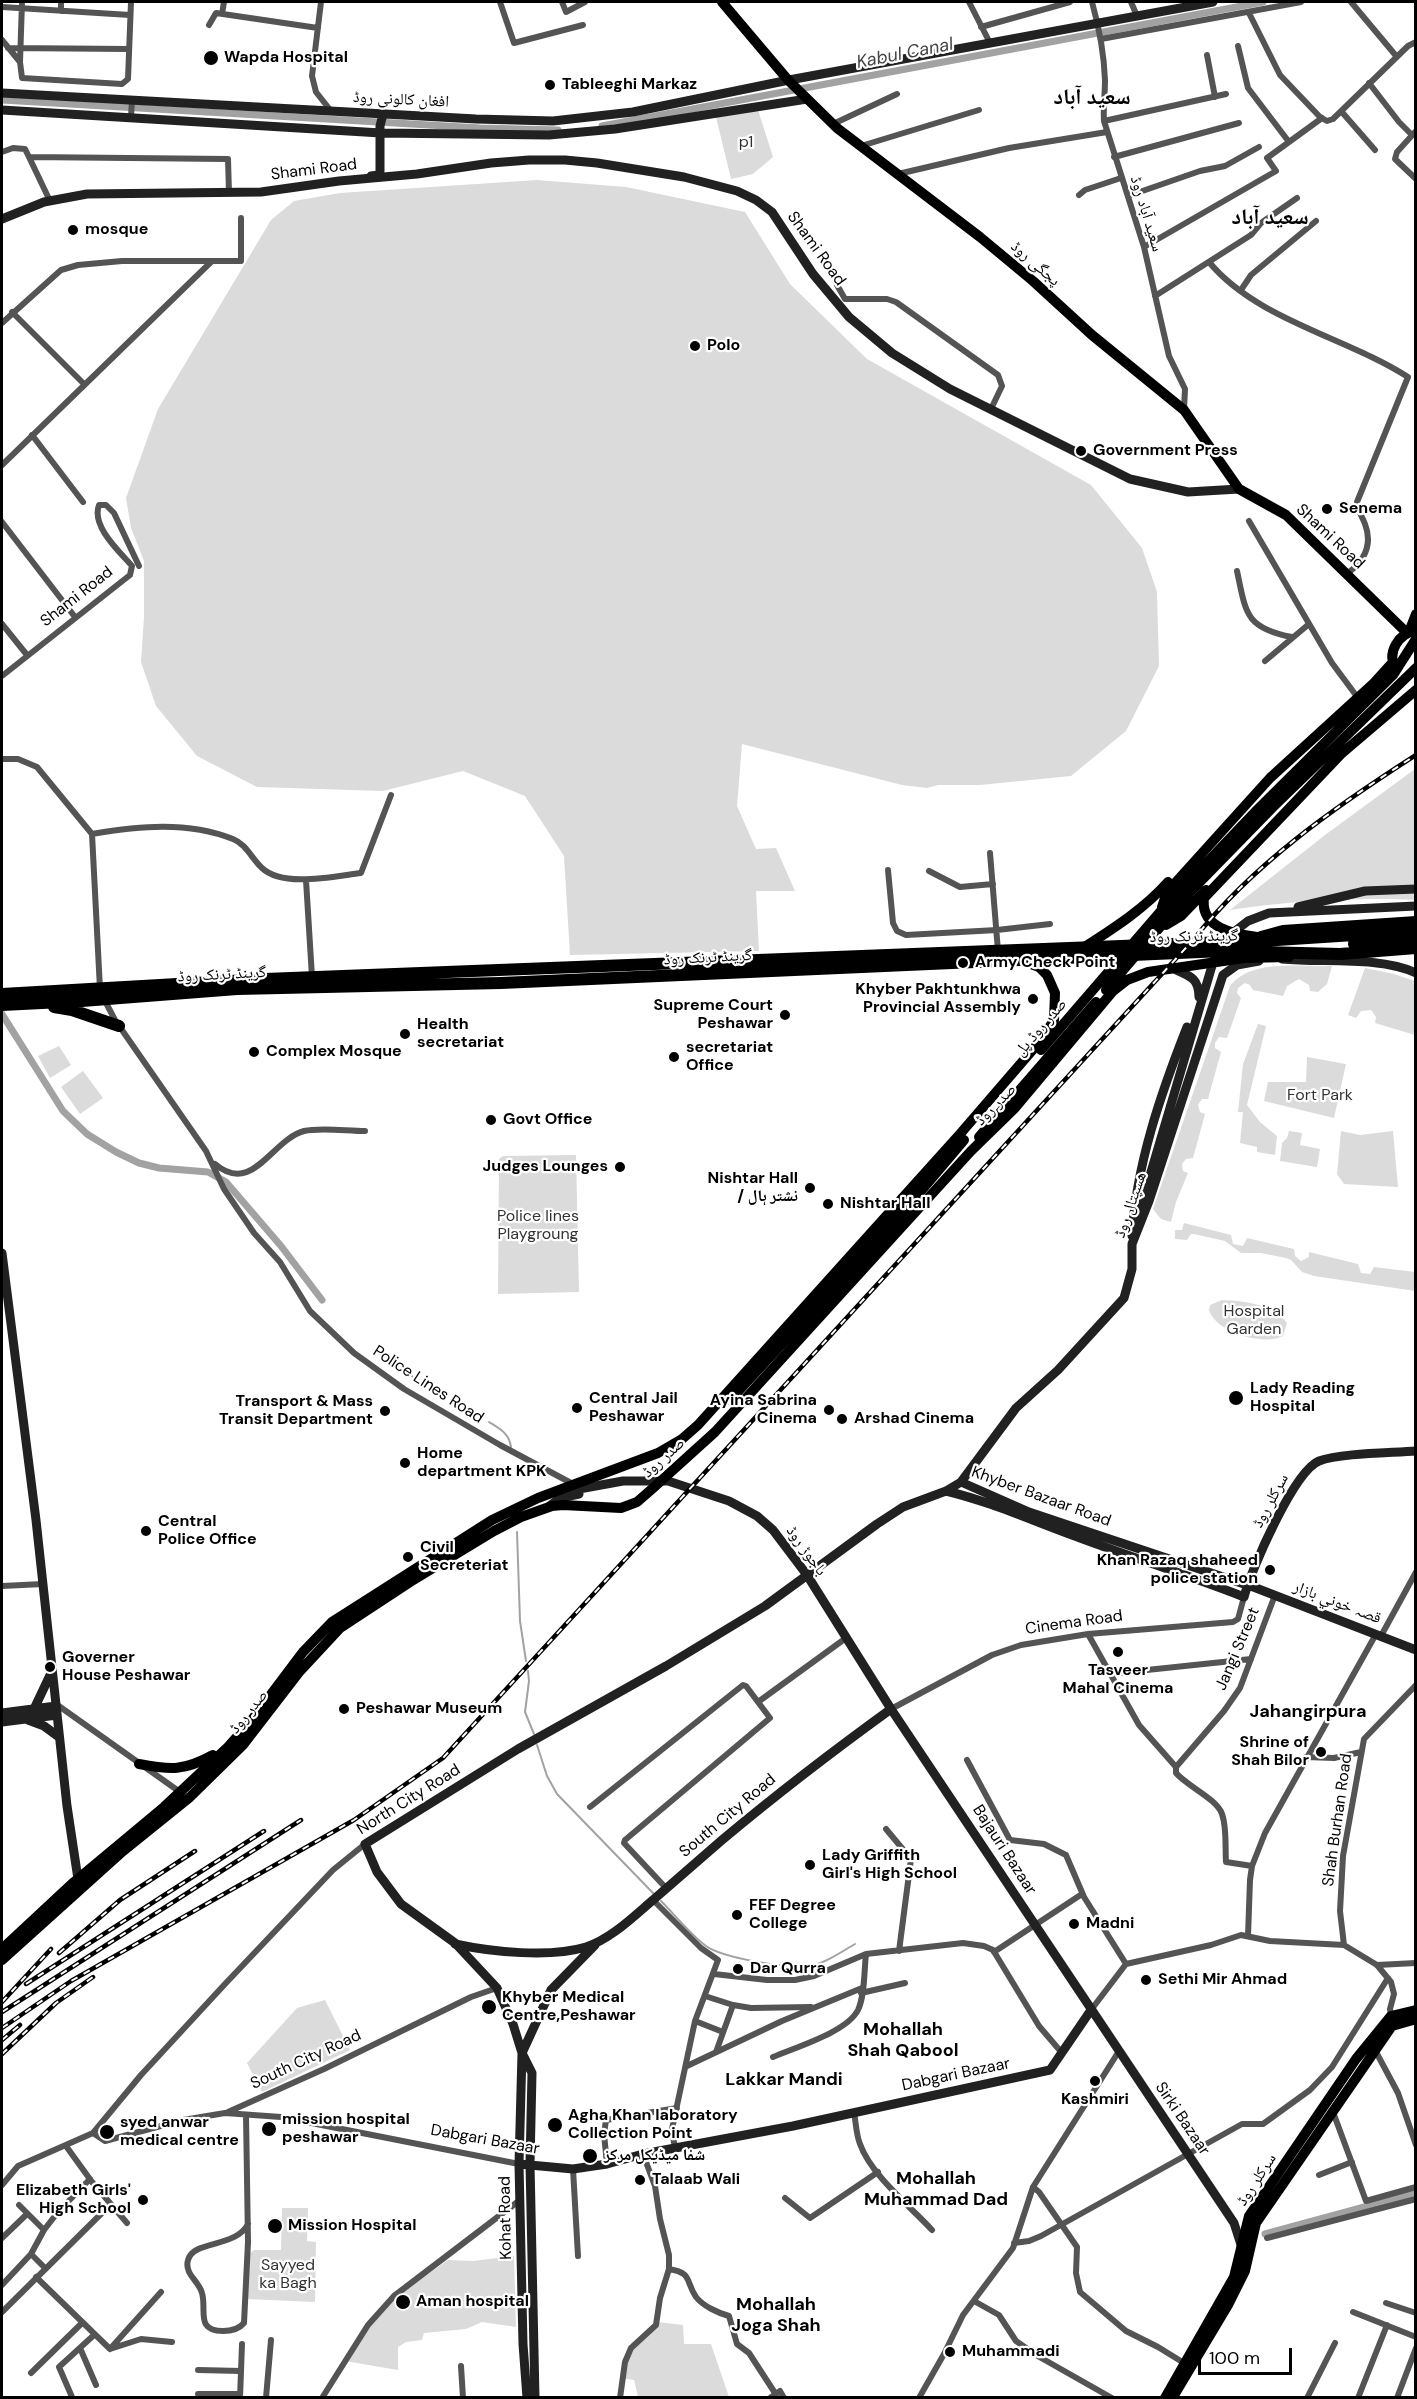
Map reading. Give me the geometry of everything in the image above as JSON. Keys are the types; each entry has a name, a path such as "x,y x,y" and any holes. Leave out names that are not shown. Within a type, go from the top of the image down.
{"highway":[{"path":"1268,939 1283,931 1416,922"},
{"name":"گرینڈ ٹرنک روڈ","path":"3,1001 28,1003 102,994 237,989 501,983 998,951 1416,931"},
{"path":"1313,954 1335,946 1416,939"},
{"name":"گرینڈ ٹرنک روڈ","path":"3,1001 312,977 1020,960 1223,951 1313,954 1416,948"},
{"path":"28,1003 72,1010 119,1026"}],"main road":[{"name":"پجگی روڈ","path":"722,2 804,97 833,124 980,237 1092,335 1184,410 1239,489"},
{"name":"Shami Road","path":"1239,489 1286,515 1412,633"},
{"path":"1268,939 1240,935 1213,923 1207,916 1204,898 1341,754 1416,688 1397,675 1392,663 1393,651 1398,640 1412,633 1416,614"},
{"name":"صدر روڈ پل","path":"702,1422 716,1414 730,1400 904,1211 1161,911 1258,809 1379,689 1406,656 1412,633"},
{"path":"1161,911 1167,892 1270,778 1358,698 1392,663"},
{"name":"صدر روڈ پل","path":"971,1151 989,1123 1190,892 1273,807 1416,668"},
{"path":"1347,708 1362,717 1365,725 1364,733"},
{"path":"1083,948 1117,927 1155,897 1296,746 1325,727"},
{"path":"1159,928 1181,916 1291,795 1314,773 1341,754"},
{"name":"صدر روڈ","path":"2,1960 123,1851 190,1797 243,1745 300,1671 340,1628 494,1531 549,1507 575,1505 621,1508 637,1502 652,1490 715,1432 971,1151 1026,1096 1113,991 1127,980 1148,972 1244,958 1313,954"},
{"path":"1130,955 1148,972"},
{"name":"صدر روڈ","path":"2,1949 228,1748 303,1652 332,1622 492,1520 538,1498 658,1453 682,1439 702,1422 1042,1039 1054,1020 1055,993 1047,975 1039,967 1020,960"},
{"path":"139,1764 182,1769 228,1748"},
{"path":"1252,2222 1333,2111 1392,2021 1416,2010"},
{"path":"1392,2021 1416,2019"},
{"name":"سرکلر روڈ","path":"1164,2397 1224,2303 1246,2248 1252,2222 1249,2216 1356,2059 1392,2021"},
{"path":"1173,2397 1224,2303"}],"street":[{"path":"61,11 62,2"},
{"path":"22,4 20,62 22,78 122,84 128,79 131,2"},
{"path":"222,14 224,2"},
{"path":"321,2 312,76 316,92 331,112"},
{"path":"501,2 514,43 583,25"},
{"path":"562,2 566,12 585,2"},
{"path":"969,2 990,43"},
{"path":"981,27 1070,2"},
{"name":"سعید آباد روڈ","path":"1092,2 1101,39 1105,80 1104,122 1144,247 1169,356 1185,389 1184,410"},
{"path":"1131,2 1137,16"},
{"path":"1099,25 1176,5 1213,2"},
{"path":"1101,39 1301,2"},
{"path":"1351,2 1397,57"},
{"path":"2,8 22,4 61,11 130,15"},
{"path":"1249,13 1280,75 1322,118 1330,121 1397,57 1416,42"},
{"path":"209,25 216,14 222,14 318,28"},
{"name":"افغان کالونی روڈ","path":"2,93 331,112 381,122 553,121 633,112 677,111 791,80 1099,25"},
{"path":"2,40 20,62"},
{"path":"1238,46 1248,88 1289,142"},
{"path":"8,48 129,49"},
{"path":"1207,55 1215,97"},
{"path":"1369,83 1399,122 1414,133 1397,152 1395,159 1416,179"},
{"path":"833,124 897,94"},
{"path":"1104,122 1226,94"},
{"path":"2,110 131,117 381,122 549,135 584,133 677,111 804,97"},
{"path":"131,117 132,100"},
{"path":"860,146 979,110"},
{"path":"1341,111 1376,150"},
{"path":"1144,247 1276,171 1267,158 1322,118"},
{"path":"339,181 379,175 381,122"},
{"path":"1114,158 1239,123"},
{"path":"898,174 1009,148 1107,132"},
{"path":"1128,196 1200,171 1225,166 1259,147"},
{"path":"2,152 14,148 25,149 50,201"},
{"path":"29,157 228,159 229,194"},
{"name":"Shami Road","path":"2,219 26,207 87,194 261,192 501,162 565,160 625,166 684,177 737,191 756,200 772,212 813,274 849,317 892,353 950,389 1130,479 1188,492 1239,489"},
{"path":"1078,195 1085,190 1121,178"},
{"path":"1155,296 1251,235 1261,224 1297,198"},
{"path":"2,323 61,270 78,265 122,261 241,261 241,218"},
{"path":"1241,290 1251,275 1316,221"},
{"path":"2,465 212,262"},
{"path":"1209,262 1222,278 1276,313 1408,376 1357,502 1366,526 1368,549 1358,565 1348,573"},
{"path":"837,285 845,299 887,299 896,302 998,375 1002,386 991,409"},
{"path":"12,312 84,384"},
{"path":"32,435 83,502"},
{"name":"Shami Road","path":"2,675 130,575 132,567 105,534 97,517 99,505 106,505 114,513 139,566"},
{"path":"1249,521 1332,663 1358,698"},
{"path":"2,522 75,617"},
{"path":"1237,572 1246,612 1252,621 1266,631 1292,637"},
{"path":"2,624 27,655"},
{"path":"1265,661 1309,624"},
{"path":"2,759 18,759 37,767 92,834 102,994"},
{"path":"92,834 124,828 161,825 202,831 235,840 262,869 273,876 306,880 361,873 391,795"},
{"path":"990,853 998,951"},
{"path":"888,870 893,923 897,931 906,935 997,930 1050,924"},
{"path":"929,870 960,887 993,884"},
{"path":"306,880 312,977"},
{"path":"1240,935 1257,921 1315,902 1365,891 1416,889"},
{"path":"1346,909 1365,903 1416,901"},
{"path":"1132,1244 1142,1195 1153,1165 1210,968 1220,946 1238,928 1269,913 1416,906"},
{"name":"ھسپتال روڈ","path":"961,1482 1016,1408 1058,1370 1124,1298 1132,1269 1132,1244 1149,1201 1223,975 1237,965 1274,958 1315,962 1381,963 1416,973"},
{"path":"1132,1244 1138,1180 1160,1108 1199,997 1199,986 1191,976 1174,969"},
{"name":"Police Lines Road","path":"102,994 119,1026 207,1151 221,1183 254,1233 280,1262 310,1311 354,1353 404,1389 573,1484"},
{"path":"212,1162 230,1174 244,1173 252,1170 288,1139 303,1131 364,1131"},
{"path":"2,1253 78,1879"},
{"name":"سرکلر روڈ","path":"1247,1585 1299,1478 1317,1462 1416,1451"},
{"name":"باجوڑ روڈ","path":"549,1507 561,1498 646,1480"},
{"name":"باجوڑ روڈ","path":"538,1498 604,1483 668,1481 729,1500 757,1516 773,1530 807,1575 891,1708"},
{"name":"Khyber Bazaar Road","path":"807,1575 903,1507 945,1491 961,1482 1103,1541 1247,1585"},
{"path":"945,1491 978,1499 1103,1541 1244,1597"},
{"path":"1248,1936 1252,1866 1266,1831 1306,1757 1416,1572"},
{"name":"North City Road","path":"93,2133 141,2075 333,1870 365,1845 518,1749 666,1666 765,1606 807,1575"},
{"path":"2,1586 43,1584"},
{"name":"قصہ خوني بازار","path":"1247,1585 1416,1650"},
{"name":"Cinema Road","path":"891,1708 992,1655 1021,1645 1088,1634 1233,1622 1238,1619 1247,1585"},
{"name":"Jangi Street","path":"1176,1767 1236,1695 1275,1595"},
{"path":"1088,1634 1145,1733 1176,1767 1176,1773 1181,1780 1218,1807 1223,1815 1226,1862 1252,1866"},
{"path":"758,1702 846,1638"},
{"path":"1109,1674 1251,1659"},
{"path":"34,1709 53,1668"},
{"path":"590,1807 742,1685 746,1686 770,1718 625,1840 624,1843 666,1888"},
{"name":"Shah Burhan Road","path":"1344,1945 1340,1911 1343,1856 1364,1739 1416,1685"},
{"name":"South City Road","path":"455,1944 487,1951 520,1952 562,1951 586,1947 599,1941 653,1900 798,1777 891,1708"},
{"name":"Bajauri Bazaar","path":"891,1708 1091,2010"},
{"path":"2,1722 26,1719 56,1709"},
{"path":"2,1713 56,1709 180,1792"},
{"path":"26,1719 44,1726 59,1737"},
{"path":"1306,1757 1325,1759 1361,1752"},
{"path":"967,1760 1010,1840 1044,1844 1066,1855 1082,1894 1125,1964"},
{"path":"886,1829 910,1856 912,1863 899,1951"},
{"path":"365,1845 377,1872 402,1904 455,1944 497,1988 532,2073 524,2164 535,2397"},
{"path":"994,1952 1082,1894"},
{"path":"653,1900 718,1962 695,2021 672,2129 675,2149"},
{"path":"1091,2010 1125,1964 1204,1947 1241,1935 1270,1941 1344,1945 1377,1965 1388,1978 1394,1994 1390,2009 1392,2021"},
{"path":"522,2053 551,1990 599,1941"},
{"path":"714,1974 767,1980 795,1980 822,1973 866,1954 963,1943 984,1946 994,1952 1039,2026 1062,2053"},
{"path":"773,2057 838,2029 852,2020 860,2008 866,1954"},
{"path":"1377,1965 1416,1963"},
{"path":"1014,2243 1029,2241 1242,2124 1263,2124 1310,2090 1332,2067 1388,1978"},
{"path":"687,2066 815,2007 862,1990 905,1983"},
{"name":"South City Road","path":"225,2114 324,2069 471,1997 497,1988"},
{"path":"705,1996 751,2008 815,2007"},
{"path":"716,2052 733,2005"},
{"name":"Dabgari Bazaar","path":"93,2133 105,2141 183,2120 225,2114 281,2117 524,2164 573,2169 607,2164 644,2154 1050,2070 1091,2010"},
{"name":"Sirki Bazaar","path":"1091,2010 1234,2223 1246,2248"},
{"path":"695,2021 723,2031"},
{"path":"1375,2050 1398,2093 1416,2145"},
{"path":"919,2397 963,2315 1014,2243 1033,2187 1119,2051"},
{"path":"607,2164 604,2134 606,2120 677,2108"},
{"path":"1333,2111 1366,2201 1416,2187"},
{"path":"854,2112 861,2146 878,2172 932,2230"},
{"path":"246,2115 248,2224 244,2323 230,2331 213,2330 204,2319 202,2293 188,2270 188,2257 194,2251 239,2236 248,2224"},
{"path":"2,2185 18,2166 93,2133"},
{"path":"66,2146 127,2223"},
{"path":"620,2397 625,2362 631,2348 656,2325 660,2298 669,2269 669,2255 655,2186 644,2154"},
{"path":"1319,2175 1352,2162"},
{"name":"Kohat Road","path":"524,2164 520,2200 527,2397"},
{"path":"573,2169 578,2256"},
{"path":"785,2198 810,2218 878,2172"},
{"path":"2,2285 31,2254 44,2230 90,2179"},
{"path":"1033,2187 1077,2247 1076,2273 1080,2292 1126,2331 1184,2363"},
{"path":"1267,2238 1416,2199"},
{"path":"322,2397 368,2325 394,2296 520,2200"},
{"path":"2,2312 111,2204"},
{"path":"19,2205 44,2230"},
{"path":"2,2238 27,2214"},
{"path":"31,2254 45,2268"},
{"path":"669,2269 682,2271 699,2300 729,2316 737,2344 749,2353 775,2394 784,2397"},
{"path":"36,2277 110,2349"},
{"path":"110,2349 161,2292"},
{"path":"974,2301 999,2315 1004,2326 1016,2341 1028,2350 1112,2397"},
{"path":"1386,2303 1416,2313"},
{"path":"1353,2312 1416,2337"},
{"path":"32,2373 82,2323"},
{"path":"1358,2397 1387,2325"},
{"path":"72,2397 59,2367 94,2335"},
{"path":"110,2349 141,2339 172,2342"},
{"path":"266,2397 271,2340"},
{"path":"1307,2397 1335,2343"},
{"path":"198,2394 240,2396 242,2344"},
{"path":"80,2348 96,2385"},
{"path":"1397,2397 1416,2348"},
{"path":"461,2366 463,2397"},
{"path":"198,2370 241,2371"}],"green space":[{"name":"p1","path":"758,110 773,157 753,174 731,179 716,117"},
{"path":"537,180 626,187 745,212 790,284 867,359 1091,485 1142,548 1157,592 1159,666 1126,731 1071,776 980,785 938,785 927,788 902,785 742,744 737,806 756,849 776,848 795,891 756,891 759,951 570,955 564,856 525,796 463,771 383,791 257,787 197,756 156,706 141,662 144,561 131,528 126,498 158,409 271,220 294,201 340,193"},
{"path":"1415,769 1415,900 1322,900 1230,910 1325,835"},
{"path":"1292,965 1332,966 1327,984 1318,992 1310,991 1309,985 1299,979 1287,986 1283,996 1253,990 1245,983 1238,988 1237,993 1241,998 1227,1038 1219,1037 1215,1043 1215,1048 1221,1052 1208,1099 1202,1099 1198,1105 1200,1112 1205,1114 1193,1158 1186,1159 1182,1164 1183,1171 1188,1173 1176,1202 1171,1222 1161,1219 1153,1209 1230,986 1250,971 1263,968"},
{"path":"1365,968 1415,981 1415,1035 1375,1023 1376,1017 1371,1010 1361,1011 1356,1018 1348,1015"},
{"path":"1258,1024 1266,1026 1247,1105 1260,1122 1277,1136 1275,1155 1257,1152 1257,1147 1240,1143 1243,1112 1238,1112 1243,1064"},
{"path":"59,1046 71,1065 50,1078 38,1056"},
{"name":"Fort Park","path":"1307,1057 1346,1064 1334,1118 1264,1101 1268,1082 1306,1082"},
{"path":"83,1071 103,1098 80,1114 61,1087"},
{"path":"1289,1131 1302,1133 1300,1145 1320,1149 1317,1167 1280,1161 1282,1143"},
{"path":"1341,1131 1360,1135 1393,1131 1398,1187 1344,1184 1337,1174"},
{"name":"Police lines Playgroung","path":"576,1155 579,1292 498,1294 499,1159 503,1156"},
{"path":"1184,1223 1231,1235 1233,1244 1243,1246 1247,1238 1294,1249 1295,1256 1301,1261 1309,1257 1309,1252 1358,1264 1361,1273 1370,1274 1374,1267 1415,1272 1415,1291 1314,1276 1302,1272 1286,1258 1261,1253 1241,1253 1225,1241 1194,1234 1191,1234 1187,1240 1175,1239 1175,1230 1182,1230"},
{"name":"Hospital Garden","path":"1222,1300 1258,1305 1274,1312 1287,1323 1283,1336 1275,1339 1253,1338 1230,1331 1213,1318 1209,1310 1210,1305"},
{"path":"325,2000 350,2050 262,2092 247,2063 297,2008"},
{"name":"Sayyed ka Bagh","path":"282,2208 308,2208 307,2241 316,2242 315,2302 247,2299 249,2254 254,2250 281,2250"},
{"path":"514,2256 516,2327 482,2322 466,2329 424,2333 422,2340 406,2342 398,2347 398,2370 345,2361 370,2322 400,2294 448,2260 473,2261"},
{"path":"657,2322 683,2325 684,2344 711,2344 729,2397 638,2397 634,2380 621,2378 631,2348"}],"waterway":[{"name":"Kabul Canal","path":"602,126 1263,2"},
{"path":"2,100 480,128 558,130"},
{"path":"2,1014 63,1111 87,1134 139,1163 159,1168 208,1172 226,1182 281,1246 322,1300"},
{"path":"403,1369 413,1377"},
{"path":"489,1422 506,1435 511,1447"},
{"path":"517,1532 520,1621 526,1661"},
{"path":"528,1671 525,1712 534,1734"},
{"path":"537,1745 547,1776 557,1794 653,1893"},
{"path":"661,1901 706,1946 726,1955 756,1962 787,1966 815,1965 855,1944"},
{"path":"1265,2234 1416,2193"}],"railway":[{"path":"2,2028 71,1981 354,1820 443,1758 1242,886 1326,816 1416,755"},
{"path":"2,2012 301,1820"},
{"path":"26,1984 264,1831"},
{"path":"59,1953 120,1900 195,1851"},
{"path":"2,2002 51,1949"},
{"path":"2,2054 56,2003 93,1977"},
{"path":"2,2040 20,2025"}],"place":[{"name":"Wapda Hospital","path":"211,58"},
{"name":"Tableeghi Markaz","path":"550,85"},
{"name":"mosque","path":"73,230"},
{"name":"Polo","path":"695,346"},
{"name":"Government Press","path":"1081,451"},
{"name":"Senema","path":"1327,509"},
{"name":"Army Check Point","path":"963,963"},
{"name":"Khyber Pakhtunkhwa Provincial Assembly","path":"1033,999"},
{"name":"Supreme Court Peshawar","path":"785,1015"},
{"name":"Health secretariat","path":"405,1034"},
{"name":"Complex Mosque","path":"254,1052"},
{"name":"secretariat Office","path":"674,1057"},
{"name":"Govt Office","path":"491,1120"},
{"name":"Judges Lounges","path":"620,1167"},
{"name":"Nishtar Hall / نشتر ہال","path":"810,1188"},
{"name":"Nishtar Hall","path":"828,1204"},
{"name":"Lady Reading Hospital","path":"1236,1398"},
{"name":"Central Jail Peshawar","path":"577,1408"},
{"name":"Ayina Sabrina Cinema","path":"829,1410"},
{"name":"Transport & Mass Transit Department","path":"385,1411"},
{"name":"Arshad Cinema","path":"842,1419"},
{"name":"Home department KPK","path":"405,1463"},
{"name":"Central Police Office","path":"146,1531"},
{"name":"Civil Secreteriat","path":"408,1557"},
{"name":"Khan Razaq shaheed police station","path":"1270,1570"},
{"name":"Tasveer Mahal Cinema","path":"1118,1652"},
{"name":"Governer House Peshawar","path":"50,1667"},
{"name":"Peshawar Museum","path":"344,1709"},
{"name":"Shrine of Shah Bilor","path":"1321,1752"},
{"name":"Lady Griffith Girl's High School","path":"810,1865"},
{"name":"FEF Degree College","path":"737,1915"},
{"name":"Madni","path":"1074,1924"},
{"name":"Dar Qurra","path":"738,1969"},
{"name":"Sethi Mir Ahmad","path":"1146,1980"},
{"name":"Khyber Medical Centre,Peshawar","path":"489,2007"},
{"name":"Kashmiri","path":"1095,2081"},
{"name":"Agha Khan laboratory Collection Point","path":"555,2125"},
{"name":"mission hospital peshawar","path":"269,2129"},
{"name":"syed anwar medical centre","path":"107,2132"},
{"name":"شفا میڈیکل مركز","path":"590,2156"},
{"name":"Talaab Wali","path":"640,2180"},
{"name":"Elizabeth Girls' High School","path":"143,2200"},
{"name":"Mission Hospital","path":"275,2226"},
{"name":"Aman hospital","path":"403,2302"},
{"name":"Muhammadi","path":"950,2352"}],"district":[{"name":"سعید آباد","path":"1092,98"},
{"name":"سعید آباد","path":"1270,218"},
{"name":"Jahangirpura","path":"1308,1712"},
{"name":"Mohallah Shah Qabool","path":"903,2040"},
{"name":"Lakkar Mandi","path":"784,2080"},
{"name":"Mohallah Muhammad Dad","path":"936,2189"},
{"name":"Mohallah Joga Shah","path":"776,2315"}]}
